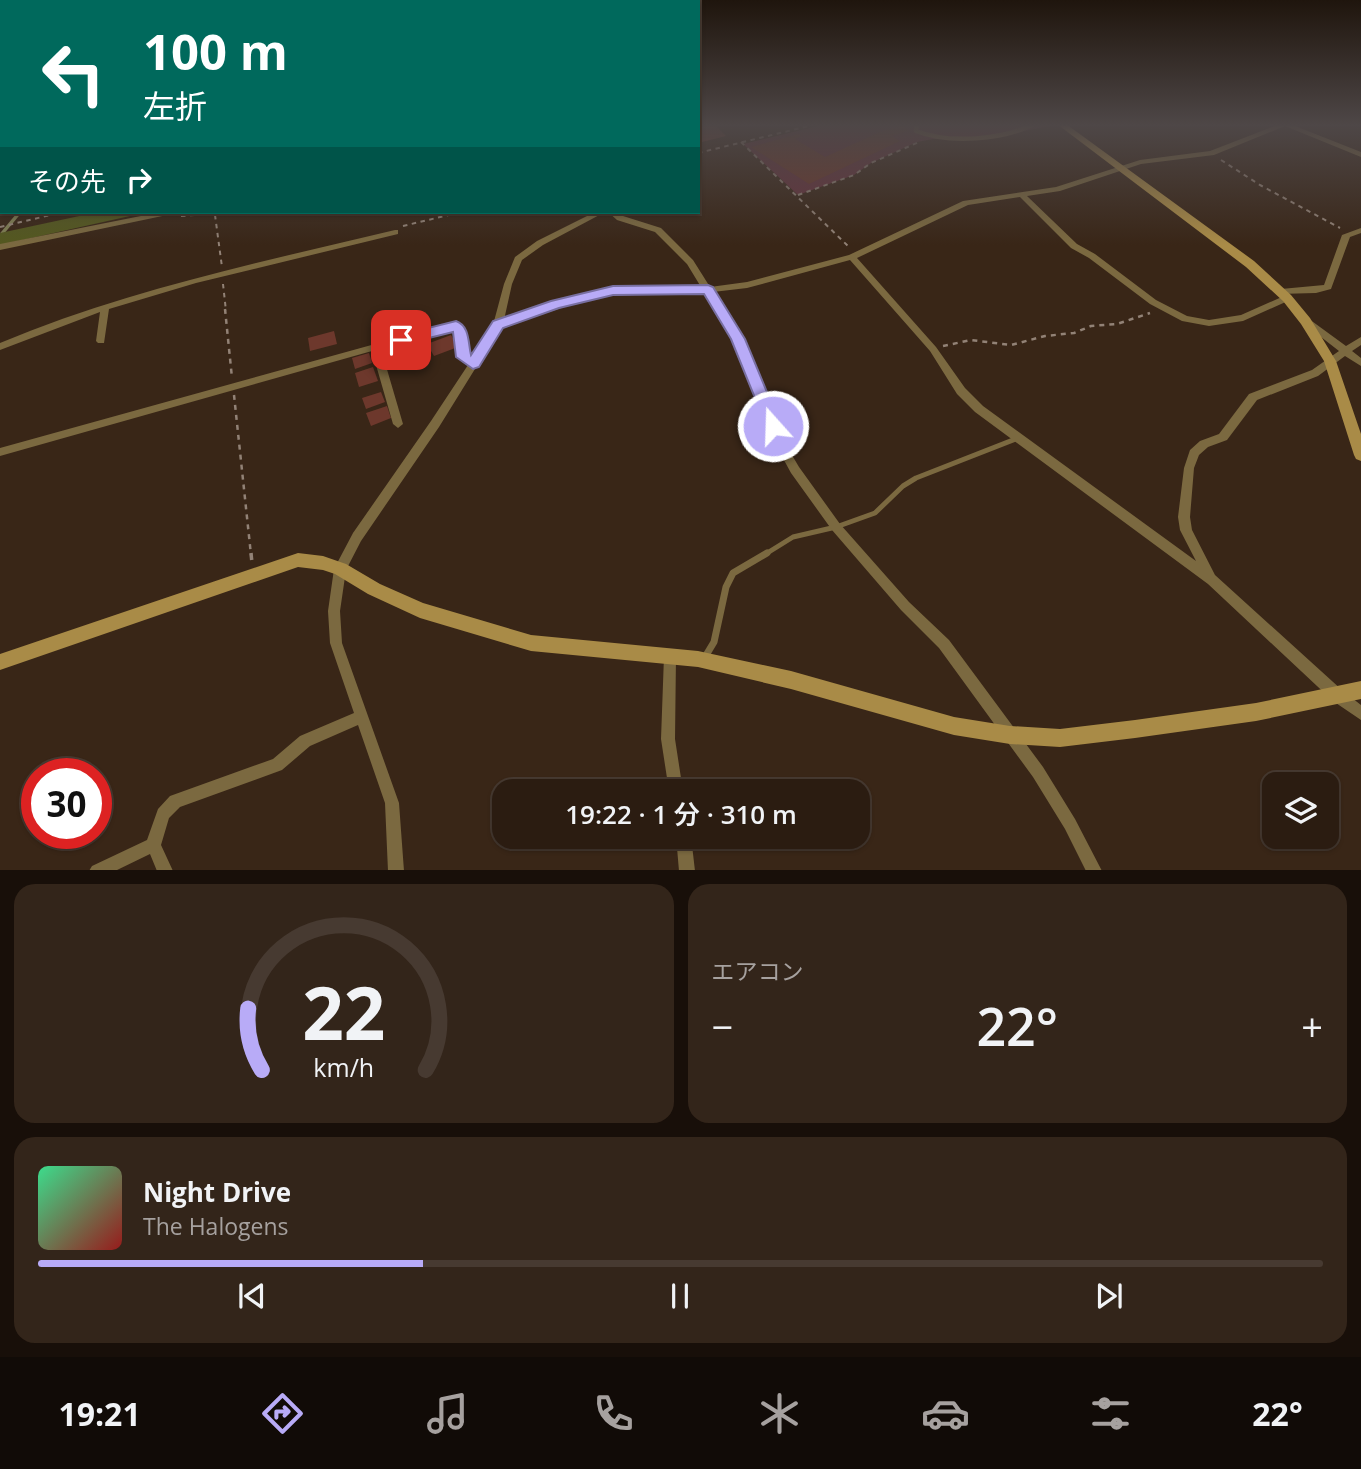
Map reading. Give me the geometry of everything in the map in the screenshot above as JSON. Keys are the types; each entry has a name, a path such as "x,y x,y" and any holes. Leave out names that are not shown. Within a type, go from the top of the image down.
{"street":[{"path":"1117,165 1250,264 1284,295 1306,321 1330,361 1361,454"},
{"path":"498,325 598,293 708,290 747,285 854,256 966,203 991,197 1023,195 1086,181 1134,165"},
{"path":"1023,195 1074,246 1165,309 1185,318 1220,323 1243,318 1284,295 1328,287 1349,233 1361,230"},
{"path":"0,247 162,214"},
{"path":"396,870 392,803 340,656 334,628 340,569 357,537 498,325 508,284 518,260 540,243 597,214"},
{"path":"615,214 658,230 690,262 738,339 769,411 778,440 836,527 905,606 944,644 1038,772 1094,870"},
{"path":"0,346 105,307 395,232"},
{"path":"854,256 933,349 969,399 1212,580 1338,696 1361,713"},
{"path":"101,341 105,307"},
{"path":"1306,321 1361,363"},
{"path":"0,452 456,326 461,332 464,357 473,364"},
{"path":"1212,580 1186,530 1184,517 1189,468 1194,453 1204,444 1223,437 1252,397 1315,373 1361,340"},
{"path":"376,347 398,424"},
{"path":"0,662 288,562 309,560 340,569 374,589 420,610 531,643 703,660 792,680 954,726 1010,735 1073,737 1256,712 1361,690"},
{"path":"670,656 668,739 674,779"},
{"path":"166,870 153,845 163,814 175,801 277,765 305,741 361,717"},
{"path":"97,870 153,845"},
{"path":"685,849 687,870"}],"lane":[{"path":"703,660 714,642 726,587 733,573 793,537 836,527 874,513 903,486 916,478 1018,438"}],"path":[{"path":"765,165 798,195 854,256"},
{"path":"798,195 854,175 869,165"},
{"path":"1229,165 1260,185 1349,233"},
{"path":"26,222 56,214"},
{"path":"0,227 64,214"},
{"path":"933,349 971,340 1018,344 1033,338 1074,332 1091,326 1117,324 1165,309"}],"shaded area":[{"path":"765,165 869,165 854,175 798,195"}],"building":[{"path":"779,165 850,165 809,184"},
{"path":"334,331 337,344 310,351 308,338"},
{"path":"451,335 458,347 434,356 427,344"},
{"path":"369,353 372,363 355,369 352,358"},
{"path":"373,367 378,381 359,387 355,373"},
{"path":"381,392 385,402 366,409 362,398"},
{"path":"387,406 391,418 371,426 366,413"}],"waterway":[{"path":"0,236 18,214"},
{"path":"0,239 114,214"}],"route":[{"path":"401,340 456,326 461,332 464,357 473,364 498,325 556,304 613,291 708,290 738,339 773,426"}]}
